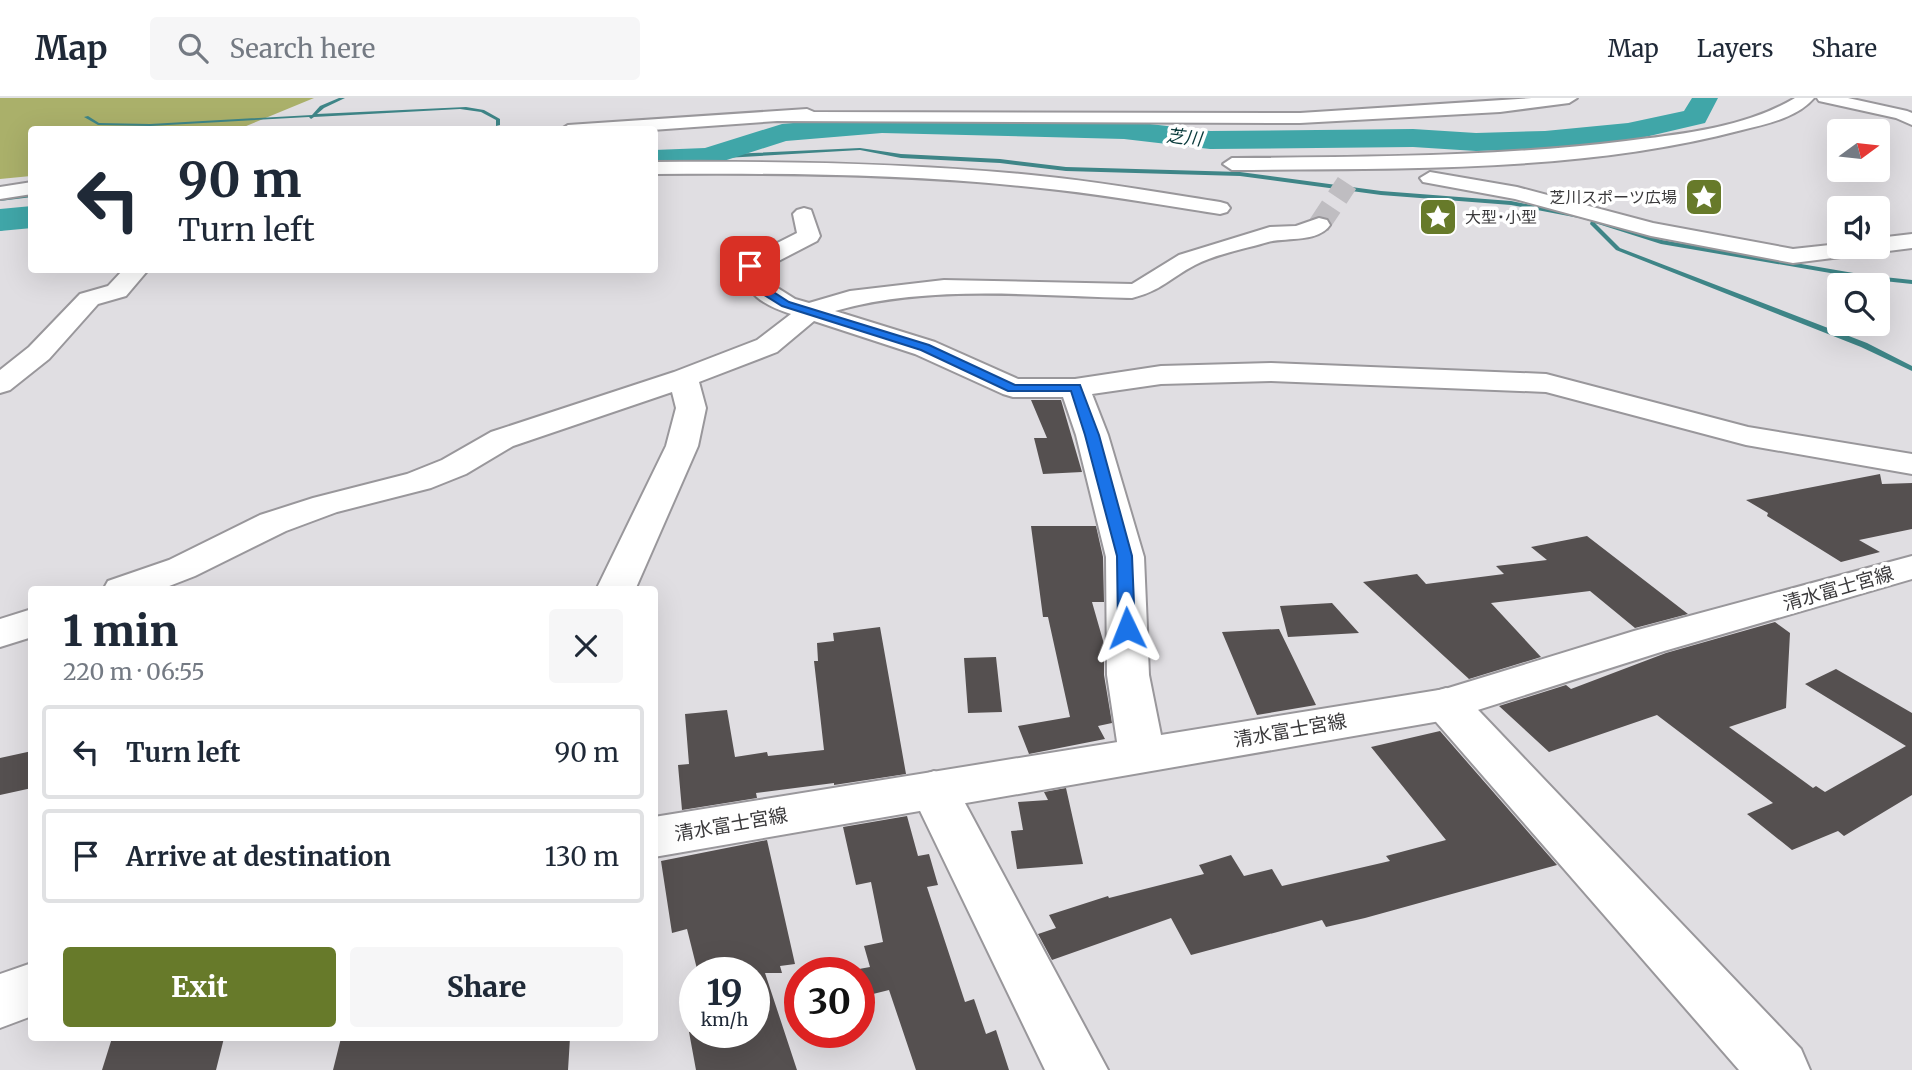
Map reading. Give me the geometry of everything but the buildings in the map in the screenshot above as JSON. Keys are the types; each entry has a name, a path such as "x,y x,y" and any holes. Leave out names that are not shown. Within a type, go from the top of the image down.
{"street":[{"path":"781,117 1300,118 1489,108 1569,98"},
{"path":"1232,164 1417,162 1576,153 1689,139 1776,116 1806,98"},
{"path":"1825,98 1900,114 1912,120"},
{"path":"634,126 849,110 1038,101"},
{"path":"658,168 826,168 992,178 1083,187 1220,208"},
{"path":"1347,183 1399,178 1447,179 1517,192 1651,229 1793,256 1827,252"},
{"path":"0,192 28,188"},
{"path":"804,214 809,236 750,266 757,286 786,304 925,348 1013,388 1075,388 1161,375 1271,372 1546,383 1746,436 1912,464"},
{"path":"133,586 182,568 273,523 325,505 419,481 454,467 502,439 684,378 766,346 808,312 850,299 944,288 1132,292 1144,288 1187,260 1270,234 1298,232 1318,225"},
{"path":"1890,244 1912,241"},
{"path":"0,384 39,353 89,299 117,291 133,273"},
{"path":"617,586 682,446 691,408 684,378"},
{"path":"1075,388 1092,435 1125,556 1128,675 1142,755"},
{"name":"清水富士宮線","path":"658,836 1446,704 1649,641 1912,567"},
{"path":"0,634 28,624"},
{"path":"1446,704 1779,1070"},
{"path":"934,790 1077,1070"},
{"path":"0,1000 28,990"}],"green space":[{"path":"0,98 314,98 246,126 28,126 28,176 0,179"}],"waterway":[{"path":"313,116 322,107 343,98"},
{"name":"芝川","path":"658,159 708,157 782,133 882,124 1124,130 1210,140 1545,140 1628,132 1695,117 1705,98"},
{"path":"313,116 460,108 488,113 498,120 498,125"},
{"path":"86,117 98,124 150,125 313,116"},
{"path":"708,157 860,149 901,156 1000,161 1066,169 1240,174 1381,193 1511,203 1580,216 1661,242 1865,277 1912,282"},
{"path":"0,199 28,196"},
{"name":"芝川","path":"0,220 28,217"},
{"path":"0,229 28,221"},
{"path":"1592,223 1618,249 1864,345 1912,369"}],"tunnel":[{"path":"1319,225 1347,183"}],"place":[{"name":"芝川スポーツ広場","path":"1704,197"},
{"name":"大型･小型","path":"1438,217"}],"route":[{"path":"750,266 757,286 786,304 925,348 1013,388 1075,388 1092,435 1125,556 1127,628"}]}
